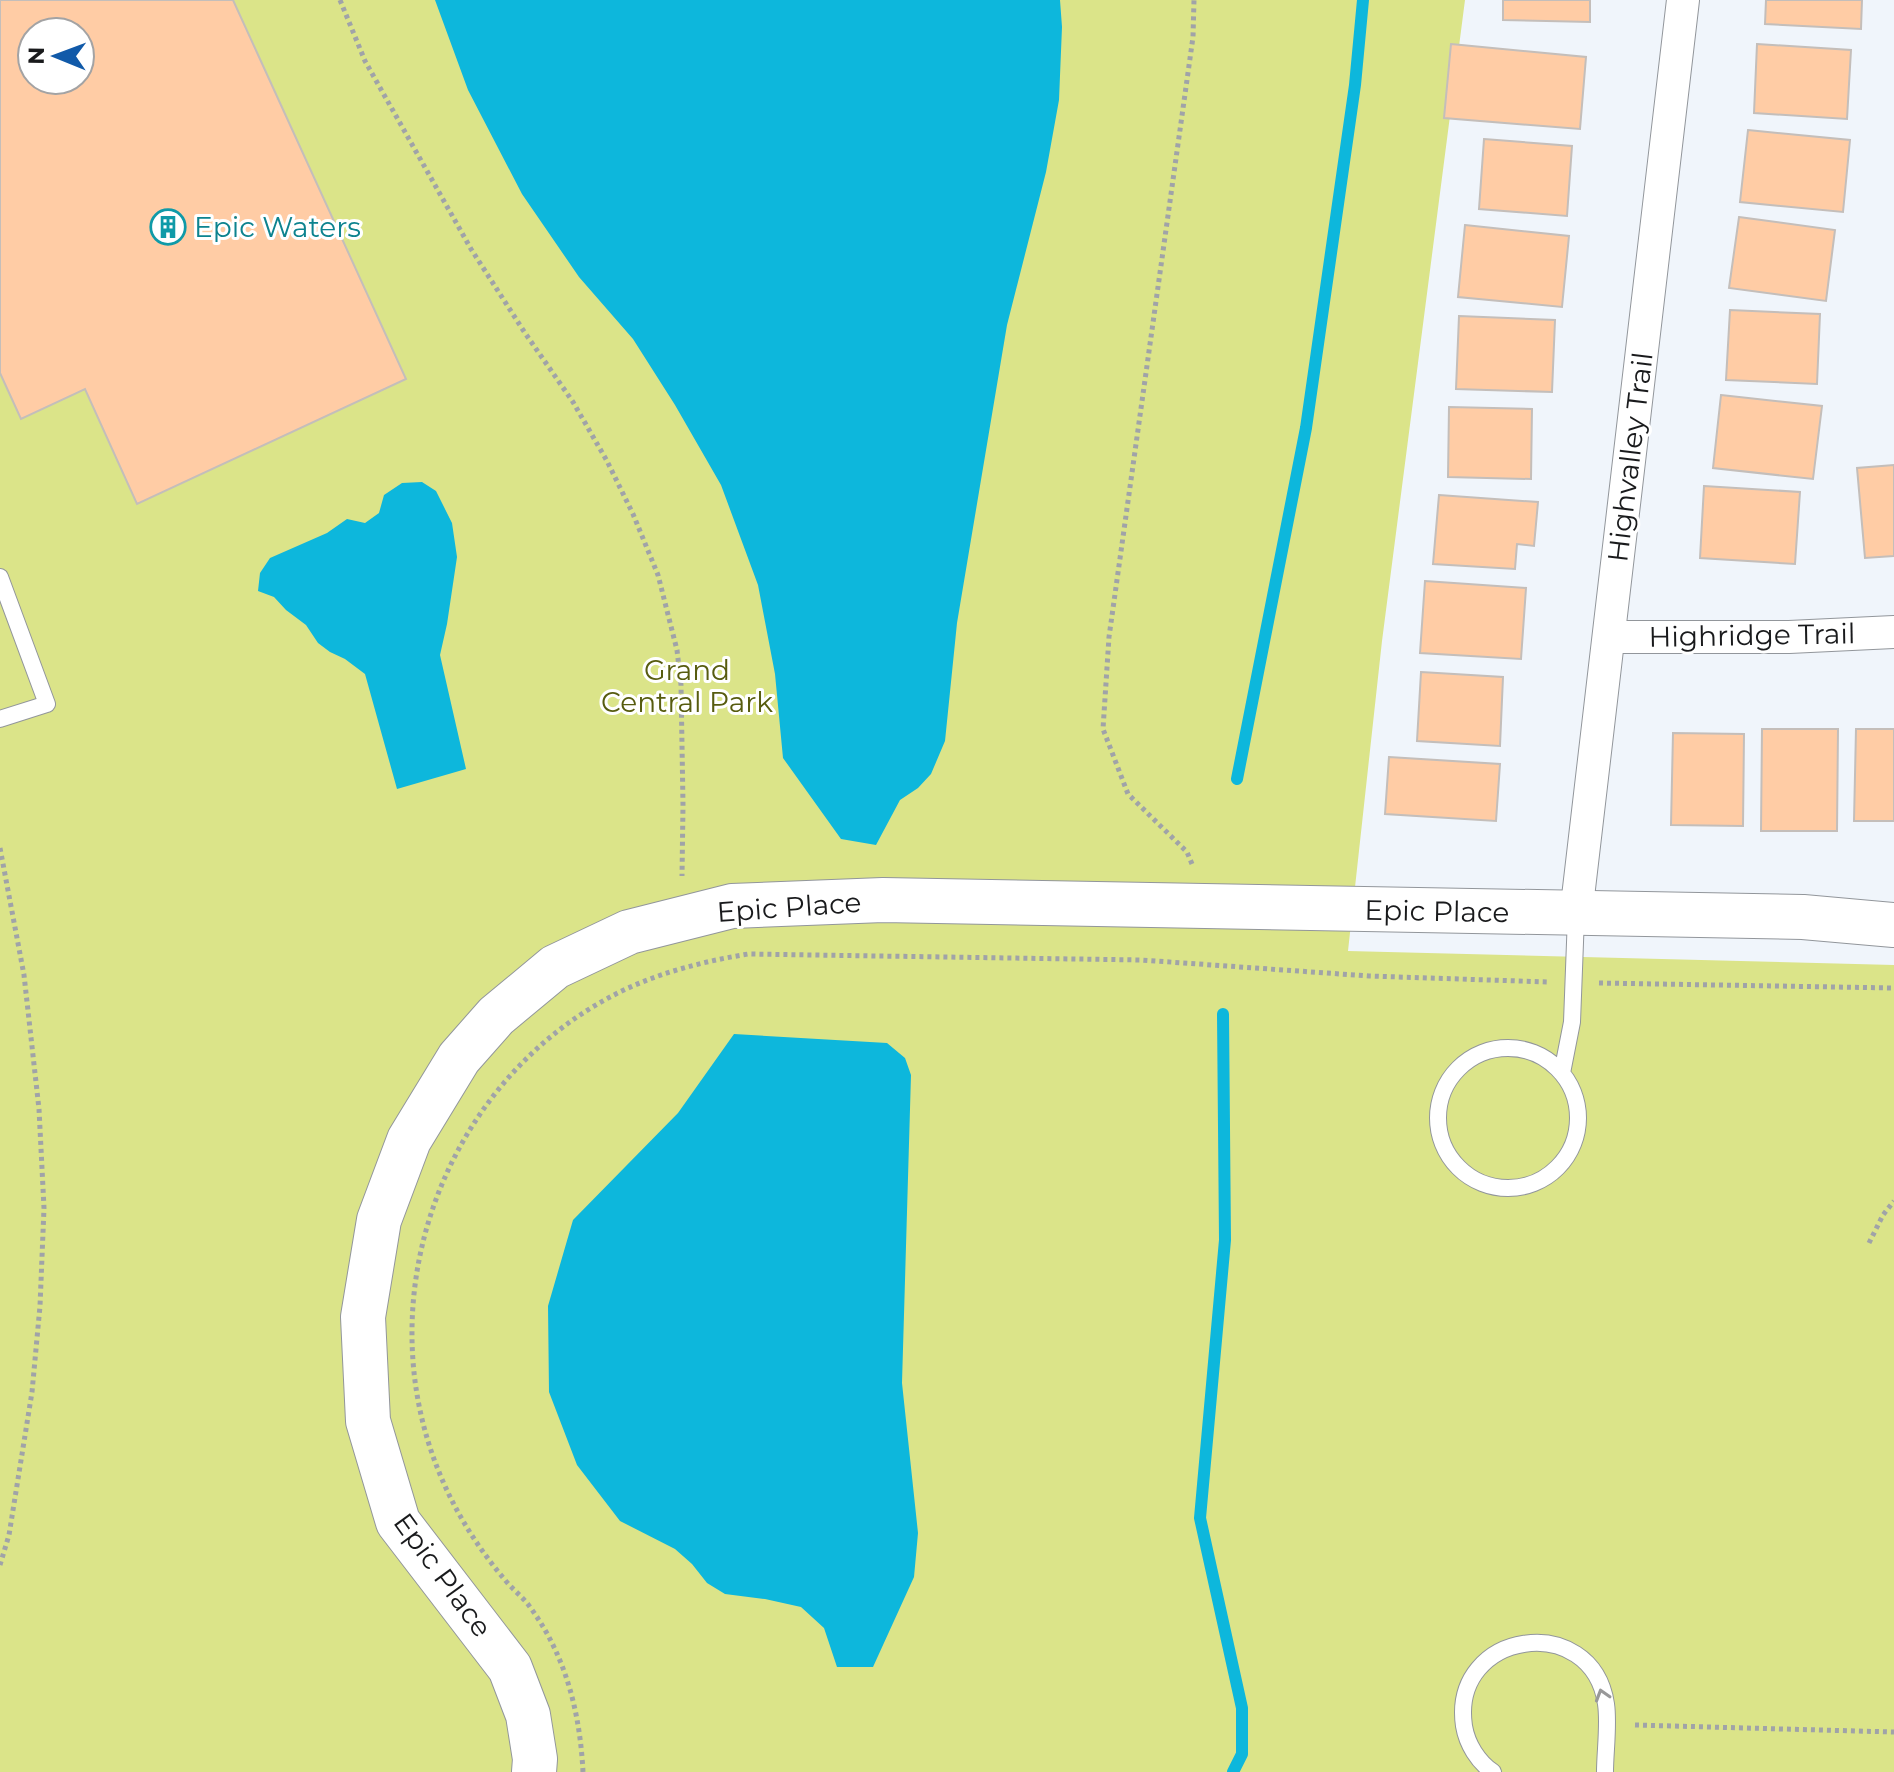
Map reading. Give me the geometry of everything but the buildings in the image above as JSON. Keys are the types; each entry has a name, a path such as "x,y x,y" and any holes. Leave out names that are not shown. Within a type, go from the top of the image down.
{"street":[{"name":"Highvalley Trail","path":"1576,914 1683,0"},
{"name":"Highridge Trail","path":"1609,637 1789,637 1894,632"},
{"name":"Epic Place","path":"534,1772 528,1715 510,1668 398,1522 368,1421 363,1317 379,1220 409,1140 459,1058 496,1016 555,967 629,932 732,906 883,900 1803,917 1894,925"},
{"name":"Epic Place","path":"1803,917 1894,906"}],"lane":[{"path":"0,577 47,704 0,719"},
{"path":"1562,1073 1532,1052 1514,1048 1496,1049 1478,1055 1463,1065 1450,1079 1442,1095 1439,1114 1440,1132 1446,1149 1457,1165 1470,1177 1486,1185 1522,1187 1539,1181 1566,1158 1578,1124 1577,1106 1562,1073 1572,1022 1576,914"},
{"path":"1493,1772 1474,1753 1466,1734 1463,1715 1466,1694 1474,1676 1487,1660 1503,1649 1522,1643 1541,1642 1560,1646 1577,1655 1591,1669 1601,1686 1606,1705 1605,1772"}],"path":[{"path":"340,0 365,61 471,249 573,402 607,461 658,575 677,650 681,685 682,863 689,917"},
{"path":"1194,0 1193,37 1109,637 1103,729 1128,794 1187,852 1208,906"},
{"path":"0,848 24,975 39,1109 44,1208 32,1392 9,1535 0,1565"},
{"path":"583,1772 574,1702 548,1636 529,1605 480,1548 457,1511 438,1471 424,1429 412,1342 413,1299 431,1212 467,1132 520,1065 552,1036 587,1011 625,989 664,973 706,961 748,954 1141,960 1369,976 1894,988"},
{"path":"1869,1243 1894,1201"},
{"path":"1606,1724 1894,1732"}],"green space":[{"name":"Grand Central Park","path":"0,0 1465,0 1382,641 1348,951 1894,965 1894,1772 0,1772"}],"water":[{"path":"435,0 1060,0 1059,100 1046,172 1007,325 957,623 945,741 931,774 900,800 876,845 841,839 783,758 775,674 758,585 721,485 633,339 579,277 522,194 468,90"},
{"path":"422,482 436,491 452,523 457,557 440,655 466,769 397,789 365,674 318,643 306,625 274,597 258,591 260,573 270,558 327,533 347,519 365,523 379,513 384,495 402,483"},
{"path":"734,1034 887,1043 905,1058 911,1075 902,1383 918,1533 914,1577 873,1667 837,1667 824,1628 801,1607 725,1594 707,1583 675,1549 620,1521 577,1465 549,1392 548,1306 573,1220 678,1113"}],"waterway":[{"path":"1237,779 1306,428 1355,85 1363,0"},
{"path":"1223,1014 1225,1240 1200,1518 1242,1708 1242,1754 1233,1772"}],"place":[{"name":"Epic Waters","path":"168,227"}]}
